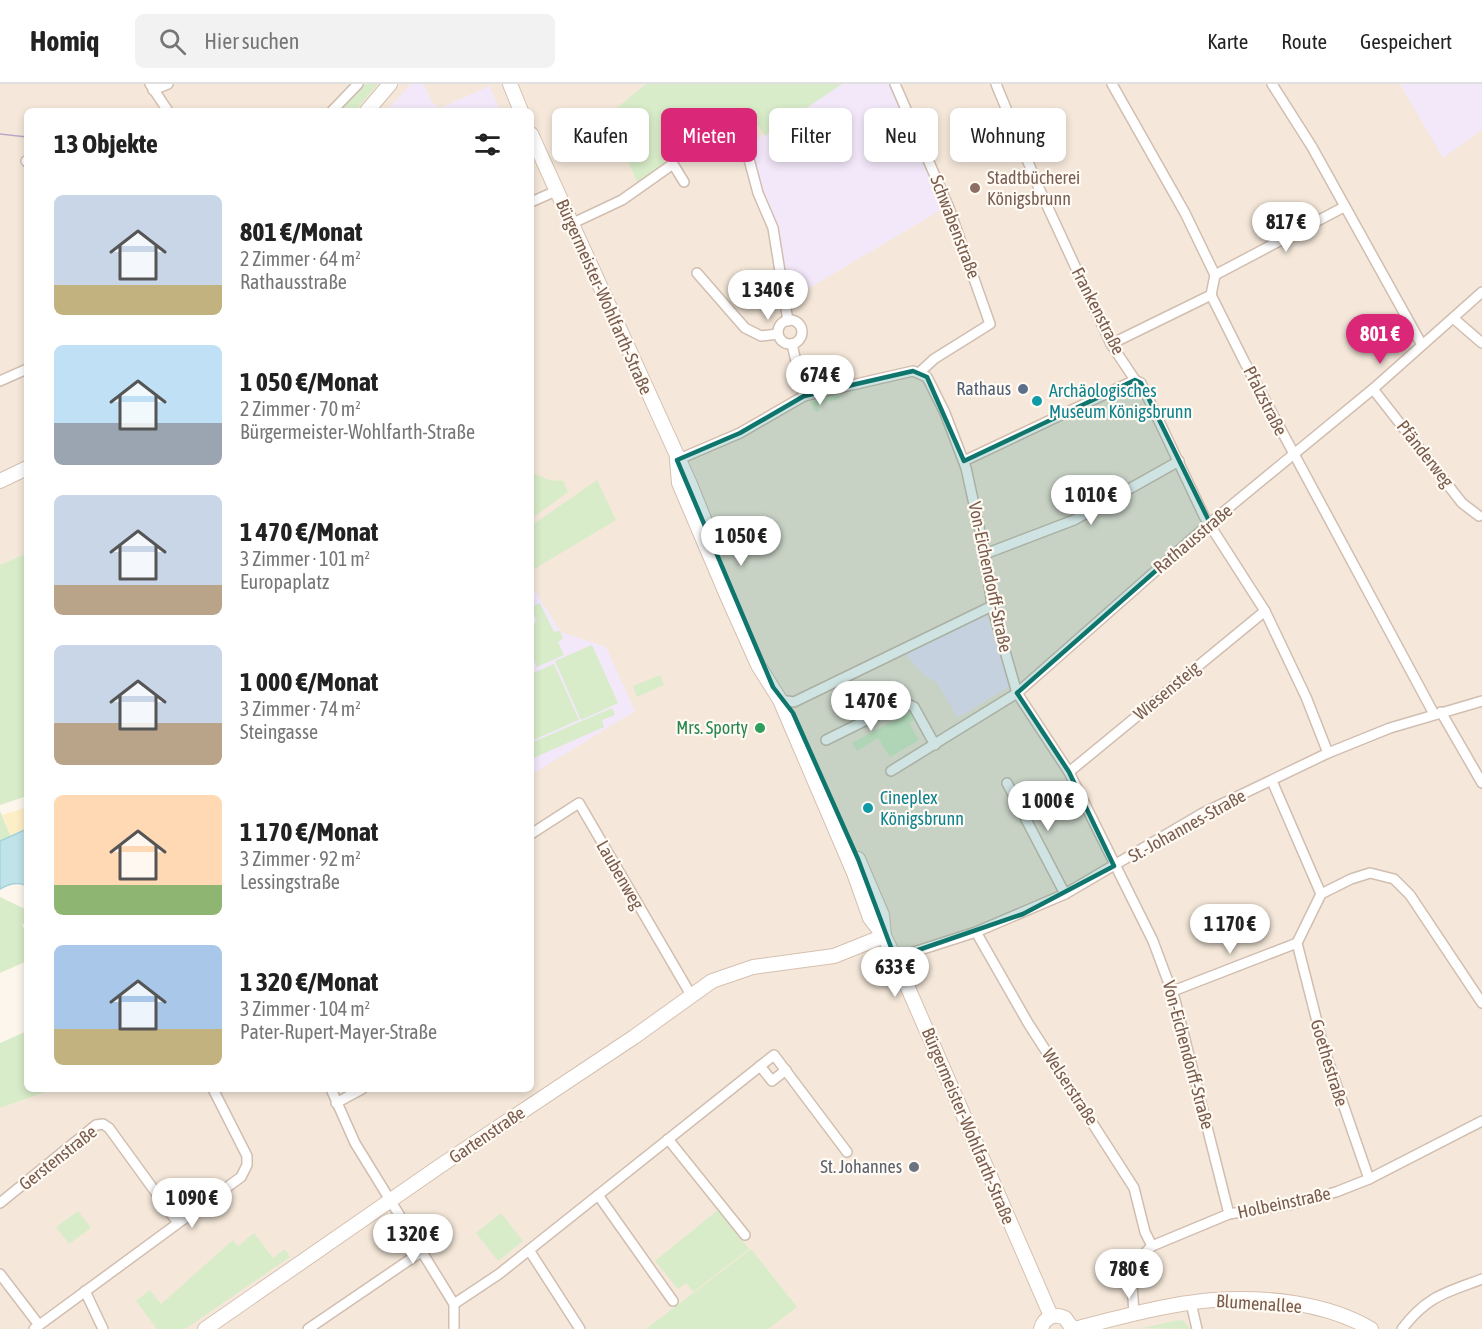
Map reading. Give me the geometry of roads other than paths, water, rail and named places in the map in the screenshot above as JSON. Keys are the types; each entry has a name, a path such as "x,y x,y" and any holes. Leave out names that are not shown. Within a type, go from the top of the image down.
{"street":[{"path":"166,108 151,87 168,84"},
{"path":"335,108 358,84"},
{"path":"370,108 390,84"},
{"path":"510,84 520,108"},
{"name":"Frankenstraße","path":"996,84 1038,186 1111,344 1135,380 1141,383 1204,516 1265,611 1306,697 1328,753"},
{"path":"1111,344 1211,295 1215,274 1185,213 1112,84"},
{"path":"1272,84 1311,147 1422,345"},
{"name":"Schwabenstraße","path":"897,85 949,208 990,324 933,359 920,372"},
{"name":"Bürgermeister-Wohlfarth-Straße","path":"534,141 677,460 690,497 767,663 773,687 780,700 793,713 870,904 882,915 884,936 1051,1316"},
{"path":"750,162 758,194 773,228 788,321"},
{"path":"571,224 622,200 672,164 684,182"},
{"path":"534,201 556,191"},
{"path":"1215,274 1344,207"},
{"path":"697,273 745,328 761,336 778,334"},
{"name":"Rathausstraße","path":"891,771 1017,693 1210,523 1373,389 1482,292"},
{"name":"Pfalzstraße","path":"1211,295 1294,456 1437,713 1482,783"},
{"path":"1453,318 1482,343"},
{"path":"788,321 795,322 801,330 798,340 792,344 785,343 778,334 782,324 788,321"},
{"path":"792,344 804,396"},
{"path":"0,381 24,370"},
{"path":"677,460 740,433 804,396 883,376 920,372"},
{"name":"Von-Eichendorff-Straße","path":"920,372 927,377 938,397 964,461 985,554 992,606 1017,693 1069,772 1153,941 1173,991 1229,1214"},
{"path":"964,461 1135,380"},
{"name":"Pfänderweg","path":"1373,389 1462,503 1479,516"},
{"path":"985,554 1074,520 1179,460"},
{"path":"0,481 24,469"},
{"path":"780,700 794,702 992,606"},
{"name":"Wiesensteig","path":"1069,772 1265,611"},
{"name":"St.-Johannes-Straße","path":"895,958 976,932 1065,894 1185,823 1328,753 1437,713 1482,701"},
{"path":"826,740 903,702 911,704 935,745"},
{"path":"1272,781 1321,894"},
{"path":"1007,783 1065,894"},
{"name":"Laubenweg","path":"534,832 579,803 691,994"},
{"path":"1173,991 1297,944 1321,894 1370,873 1394,879 1410,895 1482,1003"},
{"name":"Welserstraße","path":"976,932 1028,1023 1134,1188 1145,1232 1152,1246"},
{"name":"Gartenstraße","path":"205,1329 634,1037 691,994 732,973 778,963 834,956 884,936"},
{"name":"Goethestraße","path":"1297,944 1323,1048 1369,1179"},
{"path":"454,1304 529,1250 774,1054 847,1152"},
{"path":"760,1066 772,1081 786,1070"},
{"path":"0,1274 36,1327 241,1177 247,1165 247,1156 215,1092"},
{"path":"332,1092 355,1143 454,1304 457,1328"},
{"path":"336,1103 356,1092"},
{"name":"Holbeinstraße","path":"1152,1246 1229,1214 1292,1204 1336,1192 1369,1179 1482,1121"},
{"name":"Gerstenstraße","path":"0,1203 96,1125 103,1124 109,1128 178,1223"},
{"path":"668,1139 745,1235"},
{"path":"598,1195 673,1301"},
{"path":"1134,1316 1132,1282 1138,1259 1152,1246"},
{"path":"529,1250 580,1329"},
{"path":"308,1329 421,1252"},
{"path":"1402,1329 1417,1309 1430,1299 1482,1279"},
{"path":"85,1292 103,1329"},
{"name":"Blumenallee","path":"1073,1329 1191,1303 1231,1299 1289,1304 1346,1316 1371,1329"},
{"path":"1191,1303 1197,1329"},
{"path":"1041,1329 1043,1322 1051,1316 1065,1317 1073,1329"}],"water":[{"path":"24,830 24,885 14,884 0,889 0,841"}],"tram line":[{"path":"0,134 24,137"}],"place":[{"name":"Stadtbücherei Königsbrunn","path":"975,188"},
{"name":"Rathaus","path":"1023,389"},
{"name":"Archäologisches Museum Königsbrunn","path":"1037,401"},
{"name":"Mrs. Sporty","path":"760,728"},
{"name":"Cineplex Königsbrunn","path":"868,808"},
{"name":"St. Johannes","path":"914,1167"}]}
